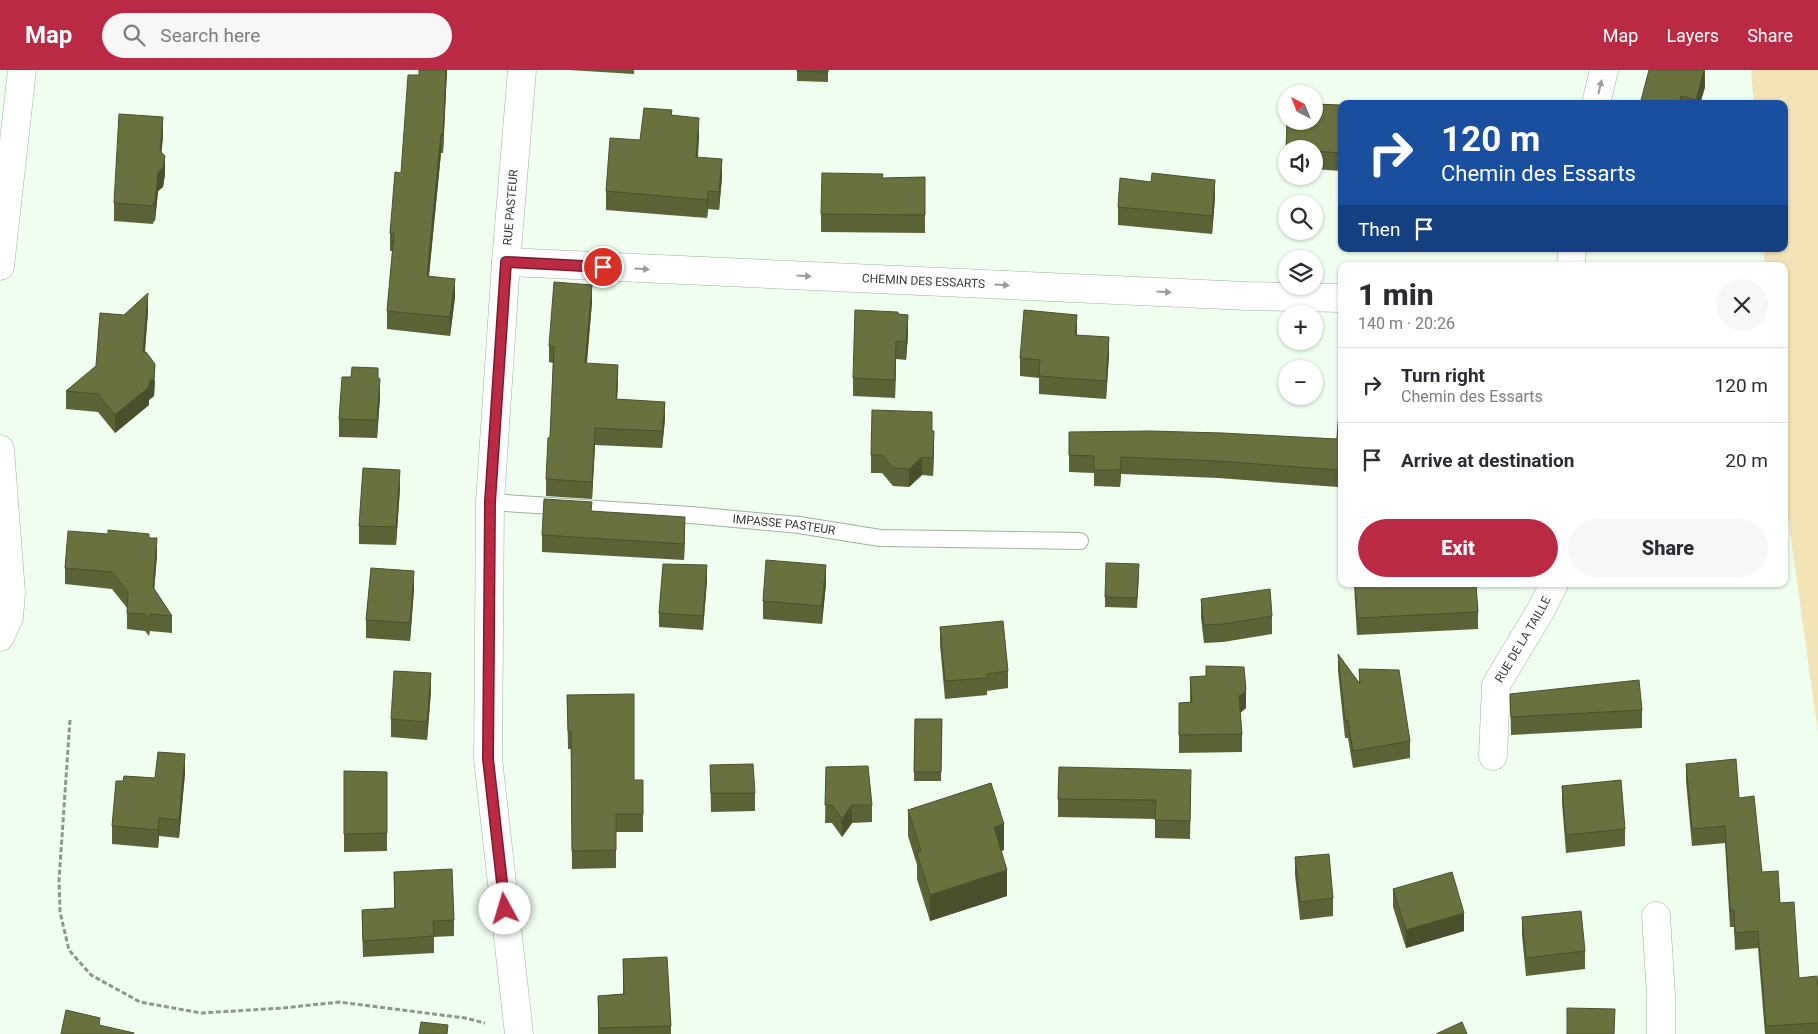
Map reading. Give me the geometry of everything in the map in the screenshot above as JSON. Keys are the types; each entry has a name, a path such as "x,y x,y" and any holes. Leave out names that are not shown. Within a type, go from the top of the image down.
{"street":[{"path":"0,266 5,172 22,70"},
{"name":"RUE PASTEUR","path":"518,1028 488,759 490,502 506,262 522,70"},
{"path":"1597,100 1604,70"},
{"name":"CHEMIN DES ESSARTS","path":"506,262 1247,296 1338,298"},
{"path":"0,449 11,593 8,617 0,637"},
{"name":"RUE DE LA TAILLE","path":"1493,756 1496,685 1541,610 1552,587"},
{"path":"1656,916 1661,996 1661,1034"}],"lane":[{"name":"IMPASSE PASTEUR","path":"490,502 691,515 789,524 880,538 1080,541"}],"path":[{"path":"70,720 59,880 60,912 69,950 91,975 140,1002 201,1012 282,1008 339,1002 465,1018 490,1025 518,1028"}],"shaded area":[{"path":"1751,70 1818,70 1818,733 1788,518 1788,262 1765,262 1764,252 1788,252 1788,100 1754,100"}],"building":[{"path":"419,70 446,70 443,134 441,134 427,276 455,279 450,317 387,311 394,233 390,233 395,172 401,173 408,75 419,75"},
{"path":"828,70 828,72 797,71"},
{"path":"1649,70 1704,70 1696,100 1681,96 1680,100 1641,100"},
{"path":"1323,104 1338,105 1338,153 1323,152 1323,140 1286,140 1287,130 1323,130"},
{"path":"644,108 672,110 671,115 699,118 696,157 722,159 719,192 708,191 707,200 606,191 610,138 640,140"},
{"path":"119,114 163,117 160,151 165,156 163,168 158,173 155,203 153,206 114,203"},
{"path":"822,173 883,174 882,178 925,177 925,215 821,214"},
{"path":"1152,173 1215,180 1212,216 1118,207 1120,178 1151,182"},
{"path":"554,282 592,285 585,363 618,365 616,399 665,402 662,431 595,428 592,482 546,479 554,346 549,346"},
{"path":"148,293 143,352 146,352 155,364 154,378 149,382 149,387 115,415 98,394 66,391 96,366 100,313 124,315"},
{"path":"855,310 898,312 898,314 908,315 906,342 896,341 895,380 853,378"},
{"path":"1024,310 1077,315 1075,335 1109,337 1106,381 1039,376 1040,360 1020,358"},
{"path":"352,367 378,368 378,378 380,379 377,420 339,419 342,377 351,377"},
{"path":"872,410 932,412 932,431 934,431 933,458 922,457 909,469 893,468 882,455 871,455"},
{"path":"1338,424 1338,470 1218,461 1121,457 1120,470 1094,470 1094,456 1069,455 1069,432 1150,431 1337,439"},
{"path":"363,468 400,470 396,527 359,526"},
{"path":"544,499 592,502 591,511 685,517 684,544 542,535"},
{"path":"108,530 149,534 149,538 157,538 153,587 172,616 150,614 149,619 145,614 127,613 128,592 112,572 65,568 68,531 108,534"},
{"path":"766,560 826,565 822,606 763,601"},
{"path":"1106,563 1139,564 1137,598 1105,597"},
{"path":"663,564 707,565 703,616 659,613"},
{"path":"371,568 414,571 410,623 366,620"},
{"path":"1355,587 1476,587 1478,612 1357,618"},
{"path":"1270,589 1272,616 1223,624 1204,625 1201,599"},
{"path":"1003,621 1008,671 987,674 987,678 945,681 940,627"},
{"path":"1338,654 1360,684 1359,669 1399,670 1410,741 1353,751 1348,720 1345,721"},
{"path":"1206,666 1244,667 1246,690 1239,696 1242,734 1179,735 1179,703 1192,702 1190,677 1206,676"},
{"path":"394,671 431,673 427,722 391,719"},
{"path":"1639,680 1642,710 1511,717 1510,694"},
{"path":"634,694 634,780 643,780 643,814 616,814 616,850 572,851 571,731 568,731 567,695"},
{"path":"915,719 942,719 941,772 914,772"},
{"path":"158,752 185,754 179,820 159,818 158,830 112,826 116,781 123,781 124,776 155,778"},
{"path":"1736,759 1739,798 1754,796 1762,872 1778,871 1780,903 1794,902 1799,978 1817,976 1818,1023 1766,1026 1758,931 1735,933 1734,910 1730,910 1725,826 1692,829 1686,764"},
{"path":"753,764 755,793 711,793 710,765"},
{"path":"868,766 872,805 852,805 842,819 832,805 825,805 826,767"},
{"path":"1059,767 1191,770 1190,821 1155,820 1156,800 1058,799"},
{"path":"344,771 387,772 387,833 344,834"},
{"path":"1621,780 1625,829 1566,835 1562,786"},
{"path":"991,783 1004,824 994,827 1007,870 930,895 917,853 921,851 908,810"},
{"path":"1329,854 1333,898 1300,902 1295,857"},
{"path":"452,869 454,920 433,921 434,936 363,941 362,910 395,908 394,872"},
{"path":"1452,872 1464,913 1406,930 1393,889"},
{"path":"1581,911 1585,951 1526,958 1522,917"},
{"path":"667,957 671,1026 599,1028 598,996 624,994 623,959"},
{"path":"1567,1008 1615,1009 1614,1034 1567,1034"},
{"path":"66,1010 100,1018 99,1025 134,1034 61,1034"},
{"path":"421,1022 448,1025 447,1034 419,1034"},
{"path":"1462,1022 1467,1034 1436,1034"}],"route":[{"path":"505,909 488,759 490,502 506,262 603,267"}]}
